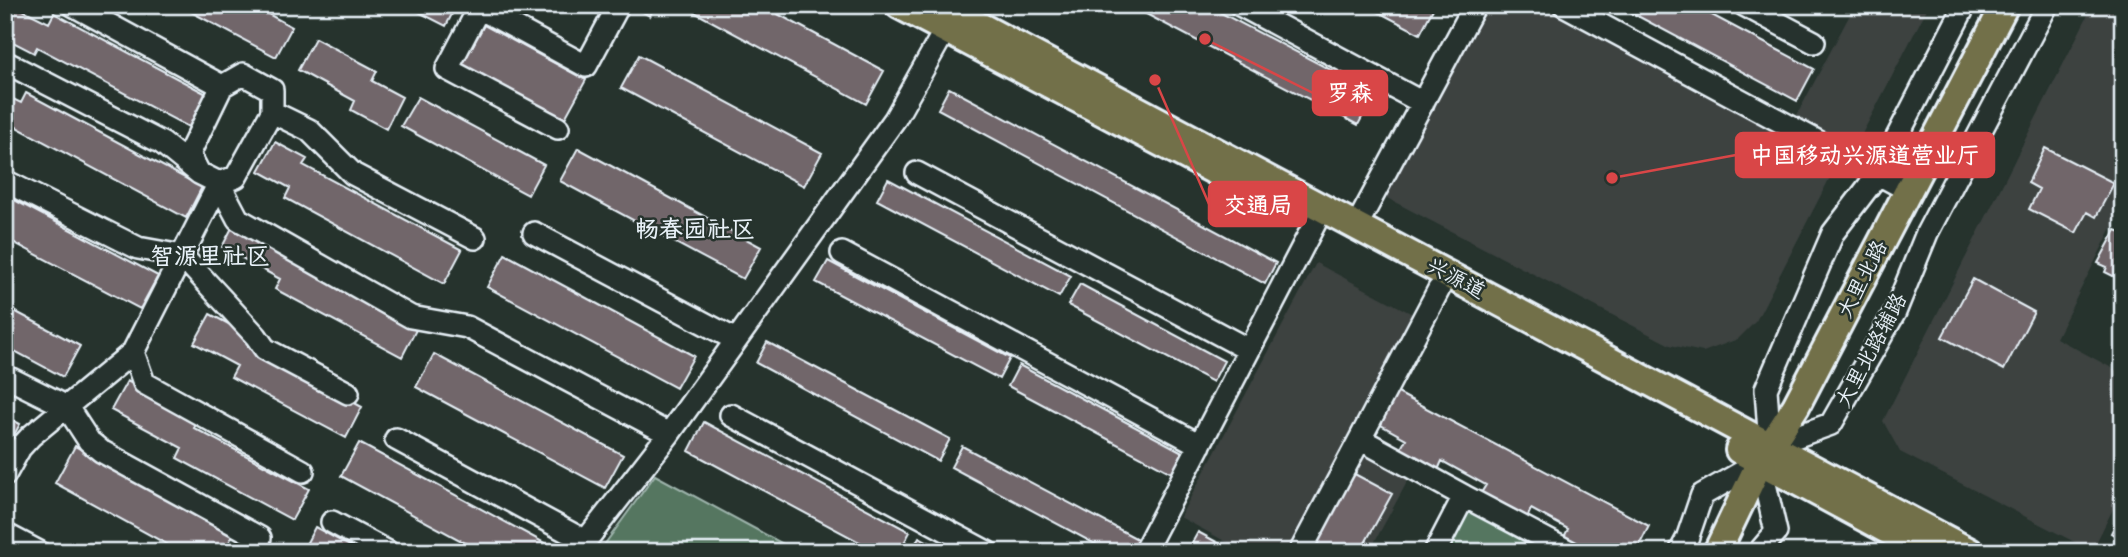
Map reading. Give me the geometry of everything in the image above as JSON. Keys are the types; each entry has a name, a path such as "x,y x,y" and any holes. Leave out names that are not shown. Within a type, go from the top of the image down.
{"main road":[{"name":"兴源道","path":"899,5 943,12 1357,225 1765,454 1928,552"},
{"name":"大里北路","path":"1717,552 1765,454 1797,406 2005,5"},
{"name":"兴源道","path":"943,12 1315,223 1439,289 1765,454 1970,552"}],"street":[{"path":"73,5 222,86"},
{"path":"558,128 447,69 480,6 586,66 616,10 608,5"},
{"path":"1240,5 1423,103"},
{"path":"1564,5 1908,190"},
{"path":"1744,5 1814,42"},
{"path":"1759,552 1776,532 1765,454 1766,389 1833,233 1878,174 1965,5"},
{"name":"大里北路辅路","path":"1680,552 1702,495 1765,454 1831,424 1895,312 1927,233 2047,5"},
{"path":"1357,225 1474,6"},
{"path":"396,439 581,547 669,434 895,119 943,12"},
{"path":"5,62 162,143 199,173 219,183 238,219 411,317 467,327 669,434"},
{"path":"5,475 20,448 31,436 133,352 219,183 236,177 272,112 272,90 243,74 222,86 189,153 199,173"},
{"path":"272,112 309,130 353,174 475,238"},
{"path":"917,173 1249,350"},
{"path":"5,181 138,248 183,256 265,349 348,393"},
{"path":"1144,552 1315,223"},
{"path":"534,233 736,340"},
{"path":"842,253 1200,445"},
{"path":"1300,552 1439,289"},
{"path":"133,352 144,383 303,471"},
{"path":"5,376 67,407 89,441 101,452 260,538"},
{"path":"730,415 987,552"},
{"path":"1360,439 1570,552"},
{"path":"1435,552 1465,496"},
{"path":"332,522 388,552"},
{"path":"5,534 38,552"}],"shaded area":[{"path":"1484,5 1548,5 1790,128 1855,5 1929,5 1849,159 1840,158 1756,321 1738,339 1703,352 1670,345 1385,197"},
{"path":"2093,5 2123,5 2123,206 2056,338 2123,374 2123,489 2092,551 1900,452 1883,421"},
{"path":"1316,263 1418,317 1352,440 1412,473 1369,552 1245,552 1180,517"}],"green space":[{"path":"655,475 798,552 599,552"},
{"path":"1466,501 1561,552 1440,552"}],"building":[{"path":"178,5 252,5 292,27 276,57"},
{"path":"405,5 461,5 458,12 454,10 446,26"},
{"path":"637,5 655,5 650,16 635,8"},
{"path":"761,5 884,71 866,104 683,6"},
{"path":"1129,5 1206,5 1375,93 1358,125"},
{"path":"1365,5 1435,5 1420,34"},
{"path":"1617,5 1693,5 1814,69 1797,101"},
{"path":"17,7 49,23 54,13 214,98 196,131 37,47 34,53 5,38 5,29"},
{"path":"484,25 586,80 564,120 462,65"},
{"path":"315,38 377,71 372,81 402,97 386,129 351,110 355,101 298,70"},
{"path":"639,55 822,153 804,186 621,88"},
{"path":"949,88 1276,263 1265,284 938,109"},
{"path":"26,93 202,187 186,218 11,124 5,133 5,95 21,103"},
{"path":"418,97 544,165 528,195 401,126"},
{"path":"275,142 307,159 303,165 462,250 444,284 285,198 290,188 259,171"},
{"path":"578,148 761,247 743,279 560,181"},
{"path":"2045,148 2114,183 2096,217 2087,212 2076,233 2029,209 2039,189 2028,183"},
{"path":"888,179 1071,276 1059,297 877,200"},
{"path":"5,195 158,276 140,309 5,238"},
{"path":"237,218 418,326 402,357 275,289 280,279 222,247"},
{"path":"2116,230 2123,233 2123,281 2105,272 2107,267 2098,263"},
{"path":"505,254 694,356 676,388 487,287"},
{"path":"828,261 1010,358 999,379 816,282"},
{"path":"1973,279 2034,312 2004,370 1942,337"},
{"path":"1080,284 1224,361 1213,382 1068,305"},
{"path":"5,306 80,346 63,377 5,346"},
{"path":"210,314 253,337 248,346 362,407 346,438 231,377 237,366 194,343"},
{"path":"767,342 950,439 938,461 756,363"},
{"path":"434,354 623,455 605,488 416,387"},
{"path":"1019,365 1190,456 1179,477 1008,386"},
{"path":"127,381 199,419 194,428 309,489 292,520 177,458 182,448 111,410"},
{"path":"1396,392 1649,526 1636,552 1621,552 1607,544 1603,552 1593,552 1564,537 1568,529 1531,509 1527,518 1481,493 1486,485 1442,461 1438,470 1400,450 1406,439 1379,424"},
{"path":"5,416 20,424 5,451"},
{"path":"704,422 910,532 899,552 878,552 689,451"},
{"path":"359,443 548,545 544,552 482,552 341,476"},
{"path":"75,446 234,533 224,552 181,552 55,483"},
{"path":"962,446 1145,543 1140,552 1110,552 951,467"},
{"path":"1349,471 1392,494 1360,552 1305,552"},
{"path":"2123,509 2123,552 2114,552 2121,539 2111,533"},
{"path":"315,527 361,552 302,552"},
{"path":"1198,532 1235,552 1187,552"},
{"path":"919,537 947,552 911,552"}],"place":[{"name":"罗森","path":"1205,39"},
{"name":"交通局","path":"1155,80"},
{"name":"中国移动兴源道营业厅","path":"1612,178"}],"district":[{"name":"畅春园社区","path":"695,229"},
{"name":"智源里社区","path":"210,256"}]}
